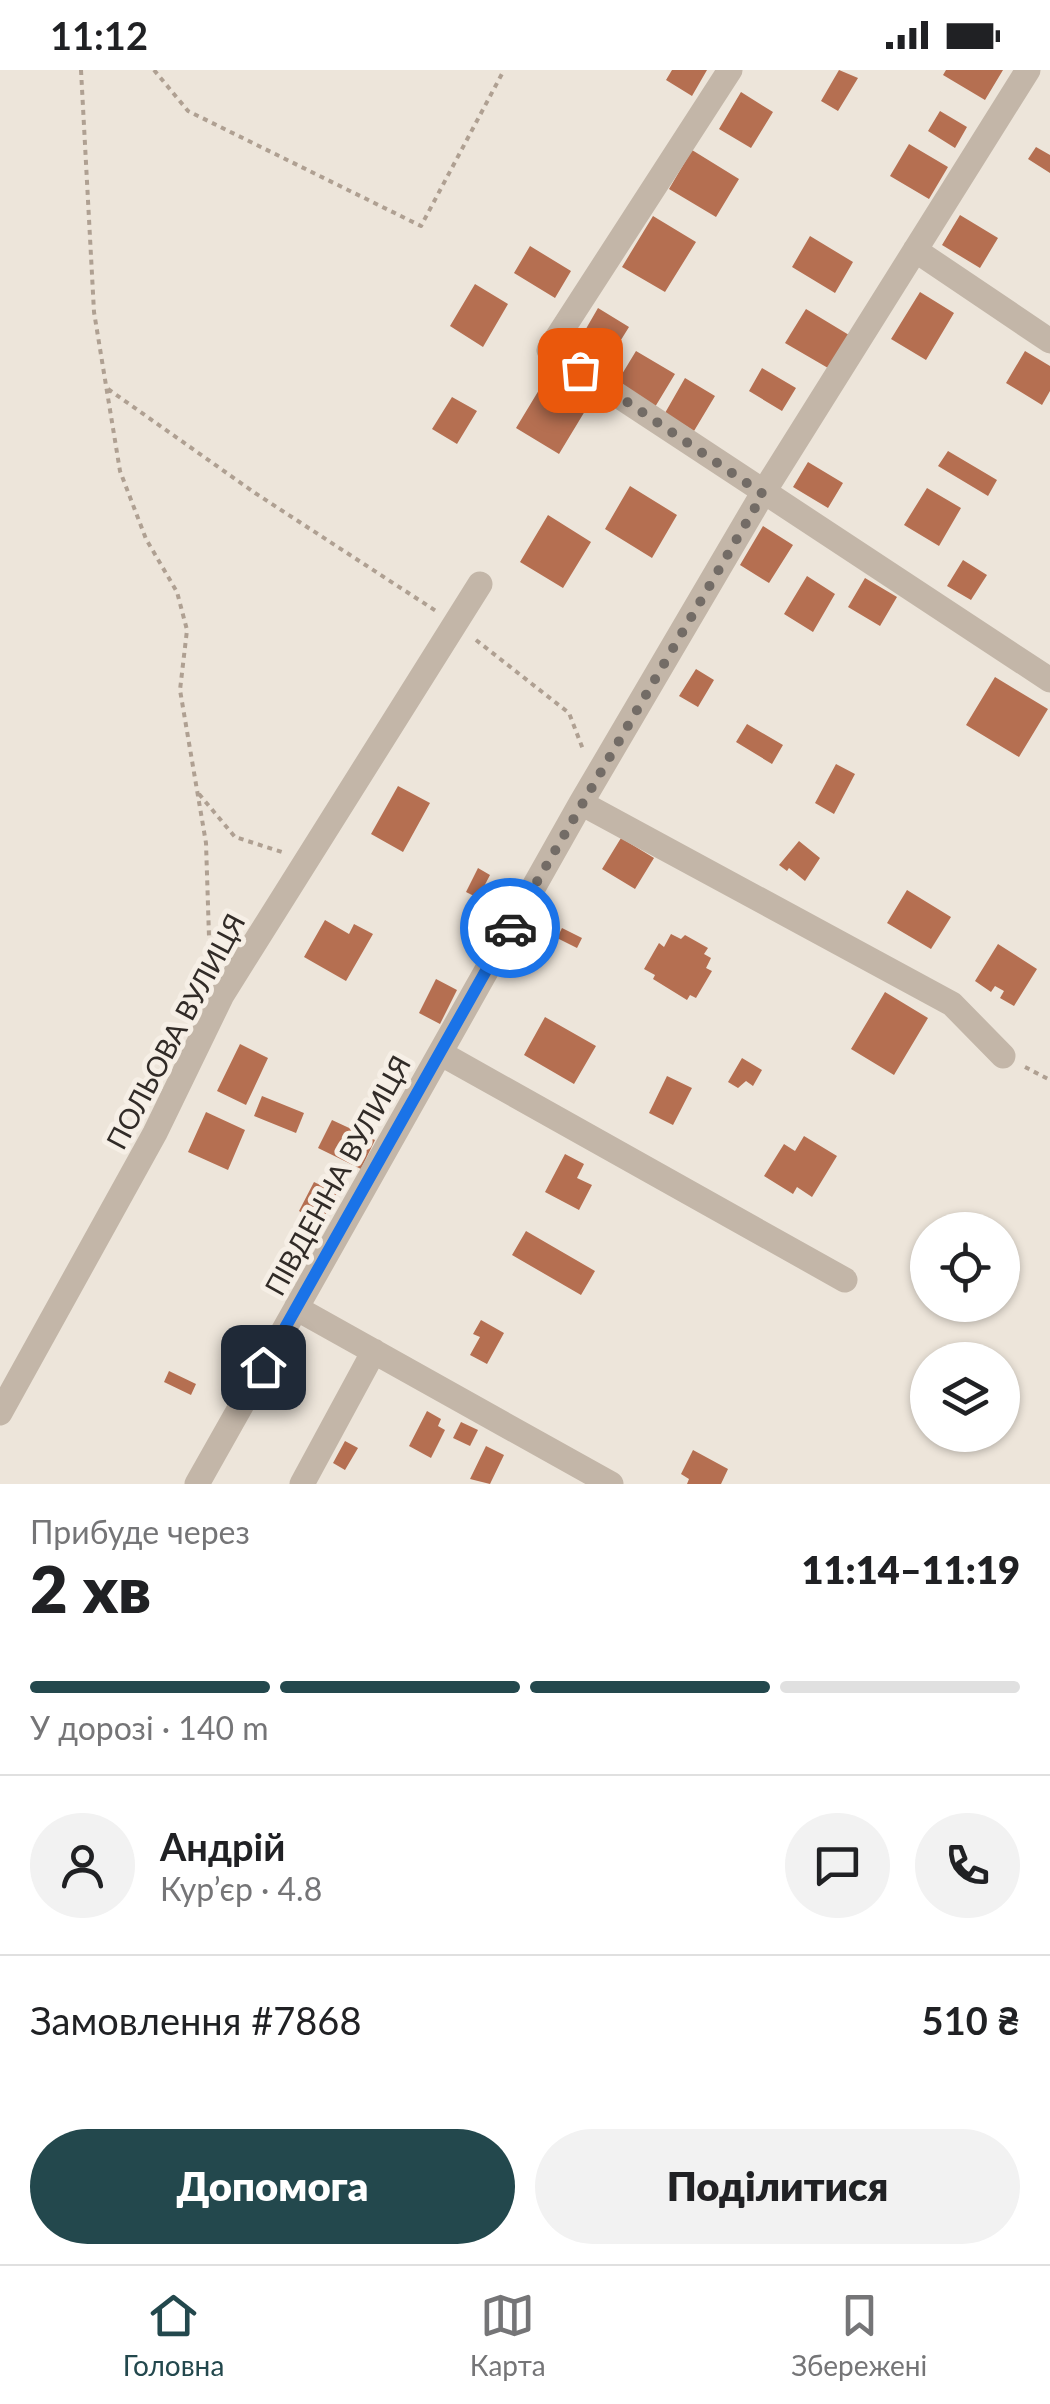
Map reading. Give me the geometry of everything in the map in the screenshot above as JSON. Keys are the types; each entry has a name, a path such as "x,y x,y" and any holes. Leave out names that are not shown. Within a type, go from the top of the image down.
{"street":[{"path":"730,70 550,350 1050,680"},
{"name":"ПІВДЕННА ВУЛИЦЯ","path":"197,1484 595,780 763,494 1028,70"},
{"path":"915,250 1050,341"},
{"name":"ПОЛЬОВА ВУЛИЦЯ","path":"0,1413 155,1133 212,1013 480,584"},
{"path":"582,804 952,1004 1003,1056"},
{"name":"ПІВДЕННА ВУЛИЦЯ","path":"440,1052 845,1280"},
{"path":"296,1308 611,1484"},
{"path":"302,1484 374,1351"}],"path":[{"path":"80,70 94,312 120,471 146,539 177,592 187,630 180,690 206,843 212,1013"},
{"path":"154,70 188,111 422,226 504,70"},
{"path":"107,388 255,493 455,624 570,713 595,780"},
{"path":"199,794 235,837 305,860"}],"building":[{"path":"672,70 707,70 692,96 666,80"},
{"path":"839,70 858,78 838,111 821,101"},
{"path":"946,70 1003,70 985,100 943,75"},
{"path":"741,92 773,112 751,148 719,129"},
{"path":"940,111 967,127 955,148 928,131"},
{"path":"909,144 948,167 929,199 890,176"},
{"path":"1036,147 1050,155 1050,173 1028,159"},
{"path":"692,150 739,179 716,217 669,189"},
{"path":"960,215 998,238 980,268 942,245"},
{"path":"653,216 696,242 665,292 622,267"},
{"path":"810,236 853,262 835,293 792,267"},
{"path":"530,246 571,271 555,298 514,273"},
{"path":"475,284 508,304 483,347 450,326"},
{"path":"920,292 954,313 926,360 891,339"},
{"path":"598,308 629,327 606,364 576,346"},
{"path":"806,309 849,335 828,368 785,343"},
{"path":"636,351 675,374 655,407 616,384"},
{"path":"1025,351 1050,366 1050,391 1042,405 1006,383"},
{"path":"762,368 796,388 782,411 749,391"},
{"path":"685,378 715,396 694,431 665,413"},
{"path":"542,385 585,411 559,454 516,428"},
{"path":"452,397 477,411 457,444 432,429"},
{"path":"948,451 997,480 988,496 938,466"},
{"path":"808,462 843,483 828,508 793,487"},
{"path":"630,486 677,515 652,558 605,529"},
{"path":"927,488 961,508 939,546 904,525"},
{"path":"548,515 591,542 563,588 520,562"},
{"path":"763,526 793,545 769,583 740,565"},
{"path":"963,560 987,575 971,600 947,586"},
{"path":"807,576 835,594 813,632 784,614"},
{"path":"865,578 897,597 880,626 848,607"},
{"path":"696,669 714,680 698,707 679,696"},
{"path":"995,677 1048,709 1019,757 966,725"},
{"path":"747,724 783,745 772,764 736,742"},
{"path":"836,764 855,774 834,814 815,803"},
{"path":"398,786 430,803 403,852 371,834"},
{"path":"621,838 654,858 635,889 602,869"},
{"path":"799,841 820,858 805,881 779,865"},
{"path":"478,868 490,875 478,898 466,892"},
{"path":"907,890 951,917 931,949 887,923"},
{"path":"325,920 349,934 354,924 373,934 346,981 304,957"},
{"path":"562,928 582,938 577,948 557,938"},
{"path":"671,934 681,939 685,935 708,948 704,954 711,958 706,968 712,971 696,998 690,995 687,1000 644,969 659,943 664,947"},
{"path":"998,944 1037,969 1014,1006 1000,998 1004,991 995,986 991,992 975,981"},
{"path":"436,979 457,990 440,1024 419,1013"},
{"path":"885,992 928,1018 894,1075 851,1049"},
{"path":"545,1017 596,1046 574,1084 524,1055"},
{"path":"240,1044 268,1058 246,1105 217,1091"},
{"path":"742,1058 762,1070 753,1086 746,1081 738,1088 728,1082"},
{"path":"667,1076 692,1088 673,1125 649,1113"},
{"path":"262,1096 304,1113 296,1133 254,1116"},
{"path":"206,1112 245,1130 228,1170 188,1152"},
{"path":"332,1120 375,1140 361,1169 318,1148"},
{"path":"804,1136 837,1156 812,1197 797,1187 793,1194 764,1176 784,1144 795,1151"},
{"path":"565,1154 584,1164 577,1178 592,1185 579,1210 545,1192"},
{"path":"314,1182 337,1193 321,1223 299,1211"},
{"path":"526,1231 595,1271 581,1295 512,1255"},
{"path":"481,1320 504,1333 487,1364 470,1355 480,1337 473,1334"},
{"path":"169,1371 196,1384 191,1395 164,1382"},
{"path":"427,1411 441,1419 438,1426 445,1430 431,1458 409,1446"},
{"path":"461,1422 478,1430 470,1446 453,1438"},
{"path":"345,1441 358,1448 345,1470 333,1463"},
{"path":"486,1446 504,1455 490,1484 470,1479"},
{"path":"693,1450 728,1469 721,1484 687,1484 689,1479 681,1474"}],"way so far":[{"path":"510,928 763,494 580,370"}],"route":[{"path":"263,1367 510,928"}]}
